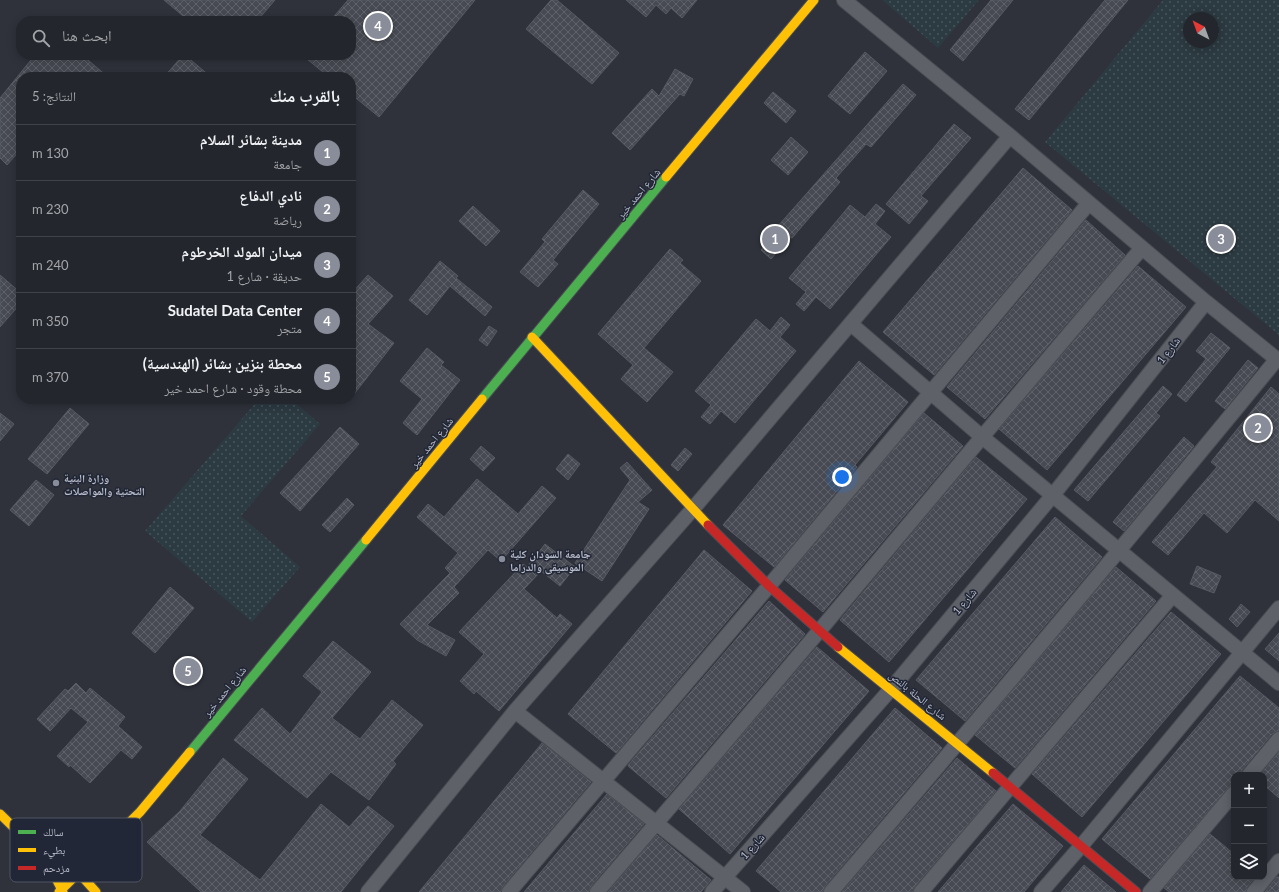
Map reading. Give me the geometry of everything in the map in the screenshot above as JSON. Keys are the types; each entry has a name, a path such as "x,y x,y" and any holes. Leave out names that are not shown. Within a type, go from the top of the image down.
{"main road":[{"name":"شارع احمد خير","path":"133,818 145,806 415,481 532,337 814,0"},
{"name":"شارع الحلة بالنص","path":"532,337 692,510 769,586 820,632 891,688 1082,845 1136,892"},
{"path":"0,814 10,824"},
{"name":"شارع احمد خير","path":"61,891 71,882"},
{"path":"87,882 96,892"}],"street":[{"path":"831,892 959,744 1278,360 1206,302 1010,136 844,0"},
{"path":"368,892 515,711 692,510 1010,136"},
{"path":"509,892 769,586 1089,204"},
{"path":"597,892 820,632 981,436 1142,248"},
{"name":"شارع 1","path":"712,892 891,688 1053,495 1206,302"},
{"path":"851,324 930,394 1279,683"},
{"path":"921,892 1172,595"},
{"path":"1041,892 1082,845 1279,608"},
{"path":"515,711 725,876 743,892"},
{"path":"1252,772 1279,739"},
{"path":"1150,892 1231,797"},
{"path":"1254,892 1279,861"}],"shaded area":[{"path":"882,0 979,0 938,48"},
{"path":"1163,0 1279,0 1279,335 1045,142"},
{"path":"255,404 297,404 320,424 241,516 300,567 252,622 145,531"}],"building":[{"path":"164,0 275,0 261,16 183,16"},
{"path":"348,0 475,0 379,117 356,98 356,72 323,72 308,60 356,60 356,16 334,16"},
{"path":"551,0 557,0 619,53 592,84 526,29"},
{"path":"626,0 697,0 682,18 671,8 666,14 656,5 646,17"},
{"path":"991,0 1013,0 963,61 950,50"},
{"path":"1105,0 1128,0 1029,120 1015,109"},
{"path":"865,52 887,71 850,114 828,96"},
{"path":"31,60 88,60 102,72 21,72"},
{"path":"179,60 191,60 205,72 168,72"},
{"path":"675,69 693,79 684,96 680,94 630,150 612,133 652,89 659,96"},
{"path":"16,78 16,155 7,165 0,158 0,98"},
{"path":"903,84 916,95 871,147 866,144 836,178 840,182 792,238 790,237 771,259 761,250 780,228 778,226"},
{"path":"773,92 796,111 786,123 764,103"},
{"path":"954,124 971,138 921,196 928,201 909,224 886,204"},
{"path":"791,137 808,152 788,175 771,160"},
{"path":"1023,168 1072,210 934,375 883,332"},
{"path":"583,190 599,204 553,260 558,264 538,287 520,272 545,242 542,239"},
{"path":"876,204 885,211 875,224 891,237 830,309 816,297 804,311 796,304 806,292 789,278 850,205 865,217"},
{"path":"473,206 500,231 486,246 459,221"},
{"path":"1086,220 1125,255 985,419 947,387"},
{"path":"670,249 683,260 680,263 701,281 644,348 673,372 647,402 621,379 633,365 598,334"},
{"path":"440,261 458,276 456,278 492,307 485,316 450,286 427,315 409,300"},
{"path":"1138,266 1186,307 1047,470 999,429"},
{"path":"0,275 16,289 16,309 0,327"},
{"path":"368,275 393,296 368,324 394,343 356,392 356,288"},
{"path":"781,317 790,325 780,337 796,351 735,423 721,411 710,424 701,417 711,405 695,391 756,319 770,331"},
{"path":"489,326 497,331 487,346 479,340"},
{"path":"1211,333 1230,348 1186,402 1177,395 1206,359 1196,351"},
{"path":"427,348 444,362 441,365 460,380 417,435 403,423 422,399 400,381"},
{"path":"1248,360 1258,368 1225,409 1215,401"},
{"path":"859,361 908,402 855,465 857,467 774,567 723,525"},
{"path":"1163,386 1172,394 1156,413 1160,416 1088,501 1074,490"},
{"path":"1271,387 1279,394 1279,521 1255,500 1227,533 1204,513 1168,555 1152,542 1217,467 1211,462"},
{"path":"70,408 89,424 47,474 28,459"},
{"path":"0,413 14,424 0,441"},
{"path":"924,413 963,446 823,612 785,580"},
{"path":"340,427 359,444 300,511 280,493"},
{"path":"1184,437 1194,446 1124,531 1113,522"},
{"path":"481,446 495,458 483,471 470,459"},
{"path":"685,448 692,454 678,471 671,465"},
{"path":"568,454 580,464 568,480 556,469"},
{"path":"976,457 1027,499 889,662 840,620"},
{"path":"627,462 652,490 638,502 649,509 602,581 575,563 630,480 620,468"},
{"path":"477,479 518,514 542,486 556,498 501,561 488,550 454,587 459,593 427,625 455,640 446,656 417,640 400,624 450,573 445,568 458,553 417,517 428,504 444,517"},
{"path":"36,480 54,495 29,526 10,510"},
{"path":"347,498 354,505 330,532 322,525"},
{"path":"1055,517 1102,557 965,721 916,680"},
{"path":"545,544 575,567 560,586 541,571 524,589 557,618 560,614 572,624 499,711 476,691 474,694 460,681 484,654 459,632 523,564 527,567"},
{"path":"704,550 752,591 616,753 568,714"},
{"path":"1197,566 1221,576 1214,593 1190,584"},
{"path":"1116,567 1156,601 1015,768 975,735"},
{"path":"170,587 194,608 155,653 132,633"},
{"path":"769,601 805,634 666,798 628,766 629,764"},
{"path":"1241,604 1250,612 1237,627 1229,619"},
{"path":"1171,612 1221,654 1082,817 1032,774"},
{"path":"1279,633 1279,661 1265,649"},
{"path":"333,641 371,672 332,718 360,739 392,700 423,725 393,761 396,764 369,800 331,772 307,798 234,740 262,708 290,734 322,692 303,676"},
{"path":"817,647 869,691 730,854 679,809"},
{"path":"1240,676 1279,708 1279,731 1272,734 1242,772 1231,772 1231,786 1150,879 1102,839"},
{"path":"76,683 86,693 90,688 125,717 118,726 142,747 132,759 121,750 90,783 70,765 69,767 57,756 88,722 71,708 50,731 37,719 65,689 68,691"},
{"path":"895,708 942,748 825,886 823,892 781,892 756,871"},
{"path":"542,743 591,782 503,886 501,892 419,892"},
{"path":"1279,752 1279,798 1267,788 1267,772 1262,772"},
{"path":"223,758 248,779 200,835 260,880 321,804 349,827 368,806 394,826 341,892 201,892 147,842 180,811"},
{"path":"957,758 996,791 915,886 913,892 842,892"},
{"path":"607,794 644,824 591,886 589,892 524,892"},
{"path":"1013,804 1063,846 1024,892 938,892"},
{"path":"1210,834 1231,852 1231,880 1253,880 1247,887 1246,892 1169,892 1164,888"},
{"path":"657,835 711,880 701,892 608,892"},
{"path":"1084,865 1104,882 1116,892 1061,892"},
{"path":"1277,877 1279,877 1279,892 1265,892"}],"traffic: fast":[{"path":"482,399 666,177"},
{"path":"190,752 366,540"}],"traffic: slow":[{"path":"666,177 814,0"},
{"path":"532,337 708,525"},
{"path":"366,540 482,399"},
{"path":"838,647 993,773"},
{"path":"134,818 190,752"},
{"path":"0,814 10,824"},
{"path":"58,882 63,892"},
{"path":"59,892 69,882"},
{"path":"87,882 96,892"}],"traffic: jam":[{"path":"708,525 769,586 838,647"},
{"path":"993,773 1136,892"}],"place":[{"name":"Sudatel Data Center","path":"378,26"},
{"name":"مدينة بشائر السلام","path":"775,239"},
{"name":"ميدان المولد الخرطوم","path":"1221,239"},
{"name":"نادي الدفاع","path":"1258,428"},
{"name":"وزارة البنية التحتية والمواصلات","path":"56,483"},
{"name":"جامعة السودان كلية الموسيقى والدراما","path":"502,559"},
{"name":"محطة بنزين بشائر (الهندسية)","path":"188,671"}]}
